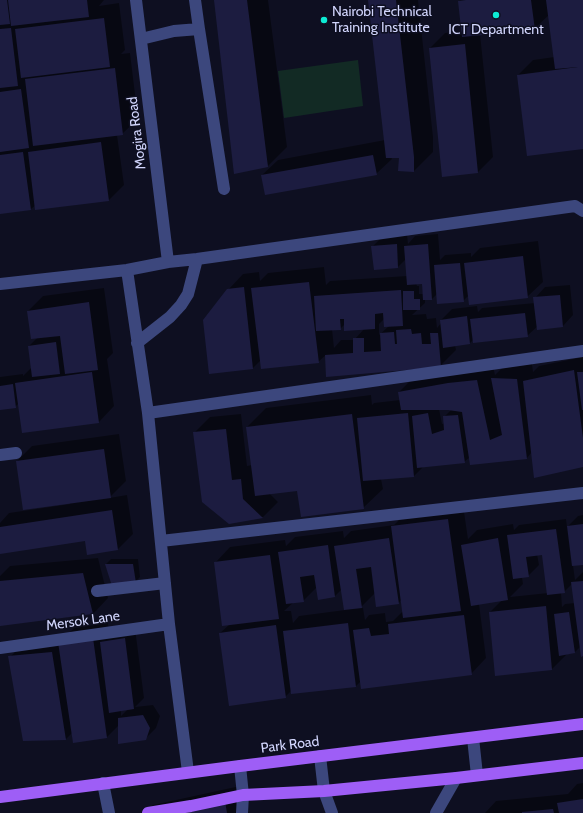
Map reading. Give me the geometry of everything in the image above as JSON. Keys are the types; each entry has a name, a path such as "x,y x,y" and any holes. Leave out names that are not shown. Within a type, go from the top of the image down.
{"main road":[{"name":"Park Road","path":"0,797 188,772 583,724"},
{"path":"148,813 243,795 324,791 477,776 583,763"}],"street":[{"name":"Mogira Road","path":"136,0 168,262"},
{"path":"195,0 224,189"},
{"path":"141,39 174,31 199,29"},
{"path":"0,284 127,270 168,262 575,206 583,210"},
{"path":"137,343 170,317 181,305 188,294 198,259"},
{"path":"127,270 148,414 169,624 188,772"},
{"path":"148,414 583,351"},
{"path":"0,455 16,453"},
{"path":"161,541 583,493"},
{"path":"98,591 165,584"},
{"name":"Mersok Lane","path":"0,648 169,624"},
{"path":"474,738 477,776"},
{"path":"320,756 324,791 332,813"},
{"path":"240,766 243,795 242,813"},
{"path":"436,813 456,778"},
{"path":"102,783 109,813"}],"green space":[{"path":"358,60 363,106 284,118 278,71"}],"building":[{"path":"0,0 7,0 10,24 0,25"},
{"path":"8,0 87,0 89,17 11,26"},
{"path":"214,0 247,0 268,167 234,174"},
{"path":"368,0 396,0 414,157 414,172 398,171 399,158 386,158"},
{"name":"ICT Department","path":"531,0 535,30 462,37 458,1"},
{"path":"546,0 583,0 583,149 527,156 517,75 578,67 555,69"},
{"path":"104,18 110,67 21,78 15,29"},
{"path":"11,28 18,86 0,88 0,29"},
{"path":"465,44 478,173 442,177 429,48"},
{"path":"115,68 123,135 33,146 25,79"},
{"path":"21,89 29,148 0,152 0,92"},
{"path":"101,142 109,201 35,210 28,152"},
{"path":"23,152 31,210 0,214 0,155"},
{"path":"373,155 377,175 265,195 261,175"},
{"path":"397,244 398,268 374,270 371,246"},
{"path":"428,244 432,300 423,300 422,284 407,285 404,246"},
{"path":"523,256 528,298 469,305 464,263"},
{"path":"460,263 464,302 437,304 434,265"},
{"path":"309,282 319,363 261,369 251,288"},
{"path":"244,287 253,369 209,374 203,320 227,289"},
{"path":"401,290 403,326 384,327 383,313 375,314 375,329 344,331 344,319 340,319 341,330 316,331 314,296"},
{"path":"403,291 414,291 414,299 420,299 420,310 403,310"},
{"path":"560,295 563,327 537,330 533,297"},
{"path":"89,302 98,370 65,374 60,336 31,339 27,311"},
{"path":"525,313 528,337 473,343 470,319"},
{"path":"467,316 470,344 443,348 440,320"},
{"path":"411,329 412,334 421,333 422,344 431,344 430,333 438,333 441,367 326,377 325,355 353,353 353,338 364,338 364,352 381,351 380,333 394,332 395,344 397,344 396,330"},
{"path":"56,342 60,374 32,377 28,346"},
{"path":"574,370 583,438 583,467 534,478 523,381"},
{"path":"92,372 99,423 22,433 15,383"},
{"path":"577,372 583,372 583,410 582,410"},
{"path":"491,378 517,379 527,459 470,465 462,412 448,410 401,410 398,392 448,383 477,380 490,440 502,435"},
{"path":"13,384 16,408 0,410 0,386"},
{"path":"408,413 414,477 363,481 357,418"},
{"path":"428,413 432,434 444,430 443,416 458,415 465,463 417,468 412,416"},
{"path":"352,414 364,509 301,517 297,491 255,496 246,427"},
{"path":"226,429 232,480 241,479 243,499 263,518 229,524 202,502 193,432"},
{"path":"104,449 111,498 23,510 16,461"},
{"path":"112,510 118,550 87,555 85,541 0,554 0,527"},
{"path":"448,519 461,611 403,618 391,526"},
{"path":"583,524 583,565 572,566 567,526"},
{"path":"556,529 565,593 547,595 542,555 526,557 529,577 513,579 507,535"},
{"path":"389,538 399,604 376,607 371,567 356,569 362,608 344,610 334,546"},
{"path":"498,538 508,600 471,606 461,545"},
{"path":"328,545 335,597 318,600 314,575 300,577 304,602 286,604 278,552"},
{"path":"270,555 279,619 222,626 214,562"},
{"path":"105,564 133,564 136,583 112,586"},
{"path":"83,573 93,614 0,626 0,581"},
{"path":"583,581 583,656 581,657 571,582"},
{"path":"546,606 552,670 495,676 489,612"},
{"path":"569,612 575,653 559,656 554,614"},
{"path":"464,615 472,675 361,689 353,630 369,628 371,636 389,634 388,624"},
{"path":"348,623 356,687 291,694 283,631"},
{"path":"276,625 286,698 229,706 219,633"},
{"path":"93,638 107,738 73,743 58,642"},
{"path":"125,638 134,709 109,713 100,642"},
{"path":"52,652 66,740 23,741 8,656"},
{"path":"143,715 150,728 146,740 118,744 118,718"},
{"path":"583,799 583,813 559,813 557,803"},
{"path":"225,801 227,813 172,813"},
{"path":"553,809 554,813 522,813 522,812"}],"place":[{"name":"ICT Department","path":"496,15"},
{"name":"Nairobi Technical Training Institute","path":"324,20"}]}
